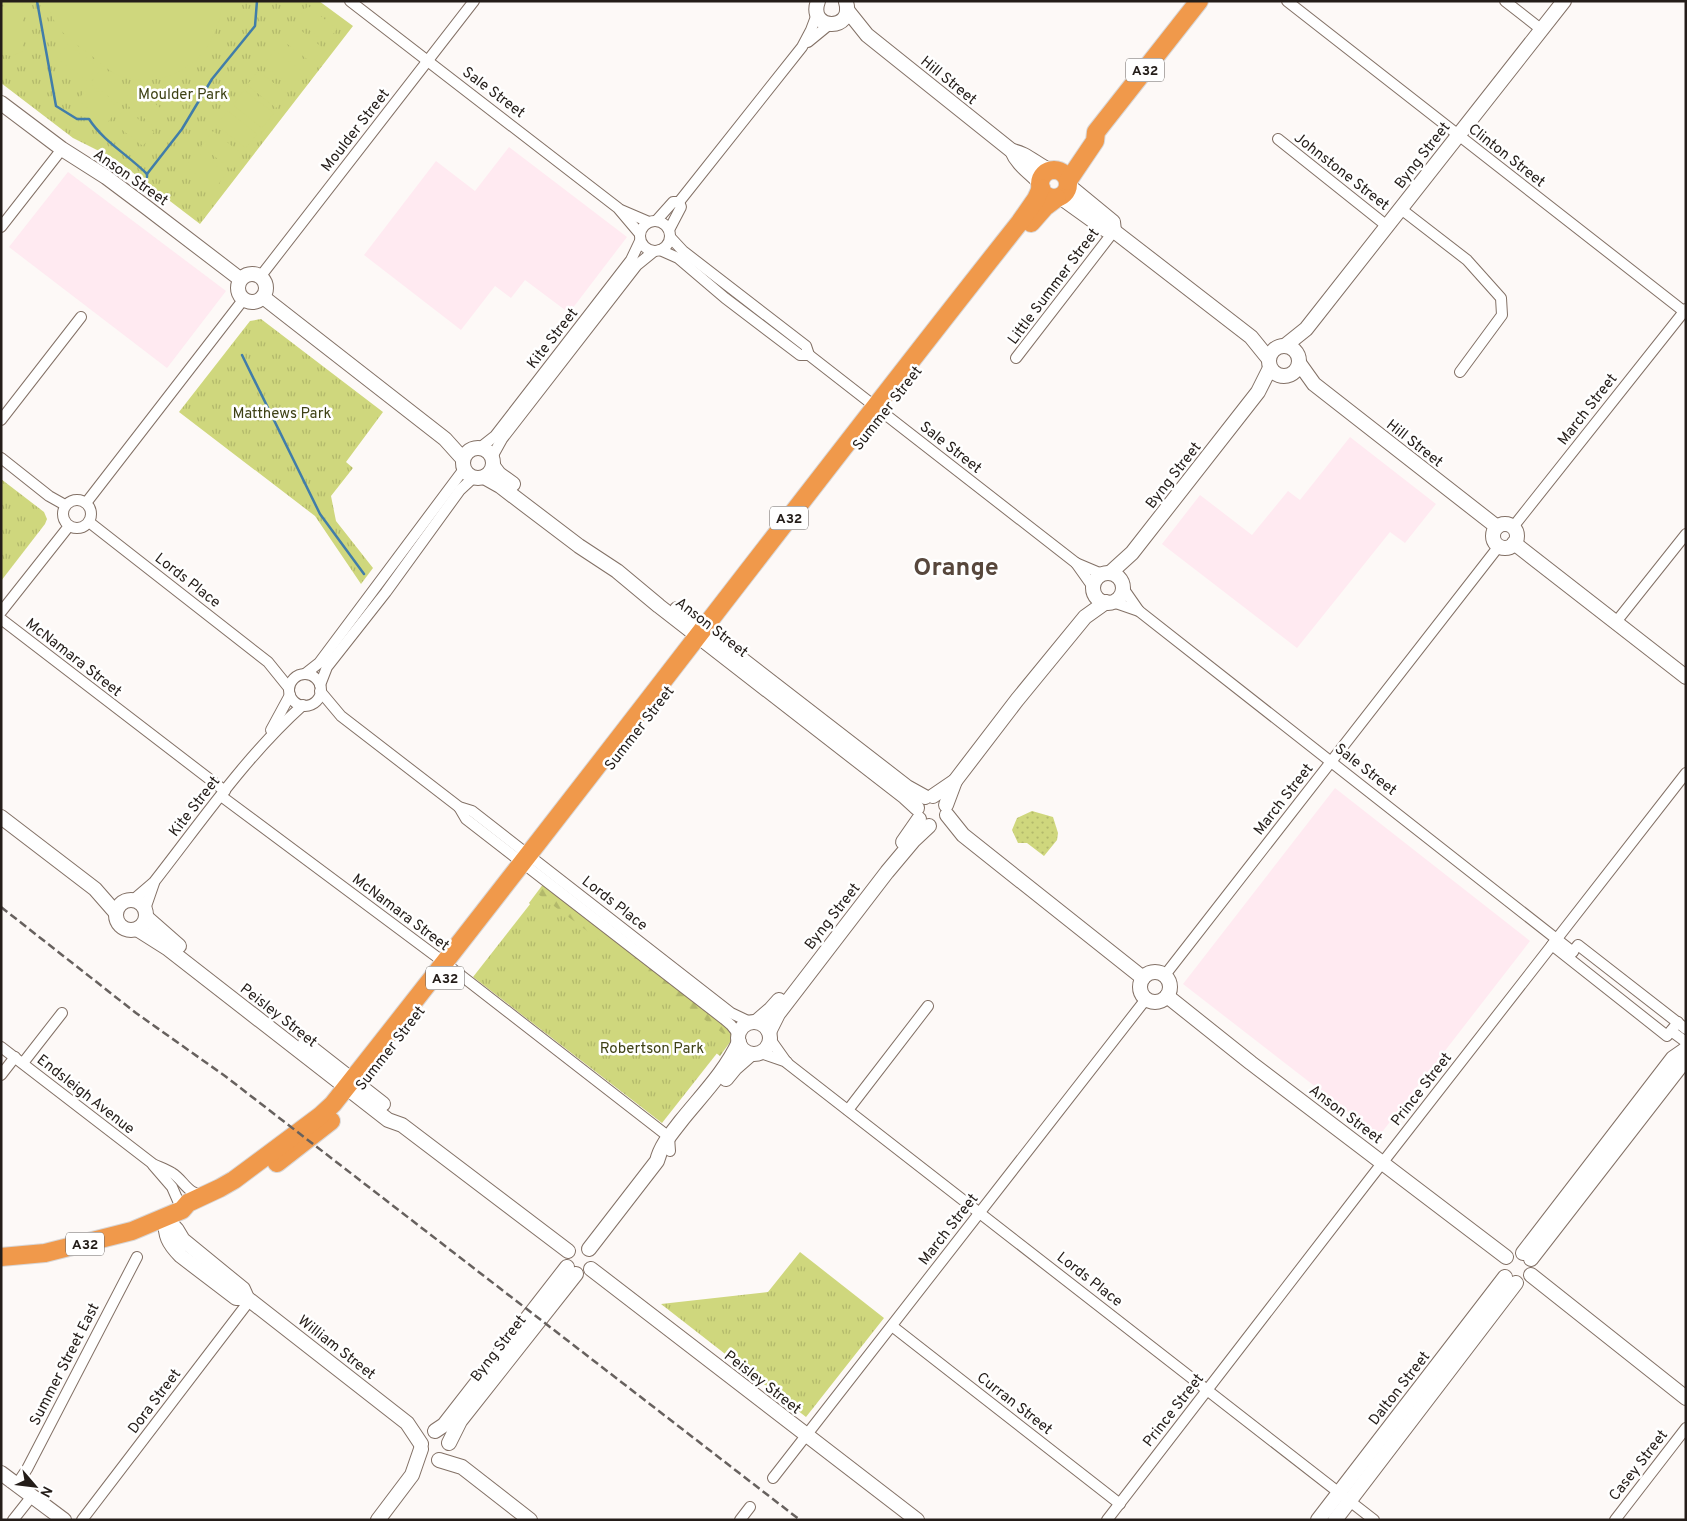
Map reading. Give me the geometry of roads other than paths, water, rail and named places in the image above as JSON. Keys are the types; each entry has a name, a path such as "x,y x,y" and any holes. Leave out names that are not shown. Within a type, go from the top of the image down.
{"highway":[{"name":"Summer Street","path":"165,1217 182,1210 188,1203 234,1180 320,1116 353,1087 879,410 1036,199 1055,184 1088,135 1096,132 1199,1"},
{"name":"Summer Street","path":"182,1210 192,1211 236,1192 320,1131 341,1111 353,1087"},
{"name":"A32","path":"1,1257 32,1255 60,1250 132,1231 165,1217"}],"street":[{"name":"Sale Street","path":"350,1 618,208 640,238"},
{"name":"Moulder Street","path":"260,277 474,1"},
{"name":"Clinton Street","path":"1287,1 1685,311"},
{"path":"1505,1 1542,30"},
{"name":"Byng Street","path":"1114,579 1132,553 1284,360 1306,329 1564,1"},
{"path":"802,47 844,18 847,4"},
{"name":"Hill Street","path":"847,4 866,35 1012,151 1015,160 1113,222 1114,231 1251,337 1284,360 1497,527"},
{"path":"680,202 673,202 653,222 644,225 640,238 645,248 657,251 667,245 669,234 681,207 680,202 802,47 811,30 815,6"},
{"name":"Hill Street","path":"815,6 822,21 866,35"},
{"name":"Anson Street","path":"1,103 62,149 106,177 240,279"},
{"name":"Johnstone Street","path":"1278,139 1388,226"},
{"path":"1,227 62,149"},
{"name":"Sale Street","path":"618,208 653,222"},
{"path":"1401,209 1467,260 1501,298 1502,315 1460,372"},
{"path":"653,222 664,224 669,234"},
{"name":"Little Summer Street","path":"1016,358 1114,231"},
{"name":"Sale Street","path":"669,234 683,251 806,346 809,355 1076,563 1102,596 1139,611"},
{"name":"Kite Street","path":"302,675 319,663 495,436 631,260 640,238"},
{"name":"Sale Street","path":"657,251 678,258 725,298 800,355 809,355"},
{"name":"Kite Street","path":"493,461 502,439 631,272 637,265 657,251"},
{"path":"250,274 260,277 266,286 263,297 253,303 243,300 237,290 240,279 250,274"},
{"name":"Anson Street","path":"263,297 445,439 500,486 579,546 705,636"},
{"path":"86,502 243,300"},
{"name":"March Street","path":"1513,527 1685,311"},
{"path":"1,420 81,317"},
{"name":"Anson Street","path":"473,463 485,449 499,474 905,797 932,811 1143,978"},
{"path":"1,458 50,496 65,505"},
{"path":"473,463 488,474 493,461"},
{"name":"Kite Street","path":"320,688 327,667 386,592 460,490 473,463"},
{"path":"75,500 86,502 92,512 89,522 80,528 69,526 63,516 65,505 75,500"},
{"name":"Lords Place","path":"89,522 268,662 289,691"},
{"path":"1505,524 1513,527 1516,535 1514,543 1507,547 1499,546 1494,539 1494,531 1497,527 1505,524"},
{"path":"1,612 69,526"},
{"path":"1616,622 1686,534"},
{"path":"1514,543 1686,677"},
{"name":"March Street","path":"1165,975 1499,546"},
{"name":"Sale Street","path":"1076,563 1114,579 1139,611 1331,761 1571,955 1667,1036 1678,1027"},
{"path":"1096,579 1114,579 1120,596 1102,596 1096,579"},
{"name":"Byng Street","path":"770,1035 778,1014 902,854 954,781 1102,596"},
{"name":"McNamara Street","path":"1,619 223,794 448,966 669,1144"},
{"name":"Lords Place","path":"268,662 302,675"},
{"path":"302,675 314,677 320,688 317,699 307,705 295,702 289,691 291,682 302,675"},
{"name":"Lords Place","path":"320,688 341,716 459,807 472,811 529,862 724,1019 731,1025 739,1039"},
{"name":"Kite Street","path":"259,750 281,714 289,691"},
{"name":"Kite Street","path":"129,900 154,882 259,750 288,719 307,705"},
{"name":"Lords Place","path":"307,705 341,716"},
{"name":"Prince Street","path":"1107,1520 1686,773"},
{"name":"Byng Street","path":"754,1022 772,1009 910,833 932,811"},
{"path":"1,817 95,889 116,913 122,927 137,929 143,924 146,913 140,902 95,889"},
{"name":"Lords Place","path":"529,862 731,1013 754,1022"},
{"name":"Kite Street","path":"146,913 154,882"},
{"path":"116,913 118,908 129,900"},
{"name":"Peisley Street","path":"146,913 174,942 353,1087"},
{"name":"Peisley Street","path":"137,929 167,948 353,1087 394,1113 402,1125 568,1251"},
{"name":"Sale Street","path":"1571,955 1578,945 1678,1027 1685,1047"},
{"path":"1156,972 1165,975 1168,978 1170,988 1167,996 1155,1002 1146,999 1141,991 1143,978 1147,974 1156,972"},
{"name":"Anson Street","path":"1167,996 1506,1257"},
{"name":"March Street","path":"773,1478 1146,999"},
{"path":"848,1110 928,1006"},
{"path":"1,1074 19,1060 62,1013"},
{"path":"589,1249 657,1161 659,1151 669,1144 735,1068 768,1047 770,1035 762,1024 754,1022 743,1027 728,1063 669,1144"},
{"name":"Lords Place","path":"770,1035 788,1063 1374,1520"},
{"path":"739,1039 743,1049 756,1053"},
{"name":"Endsleigh Avenue","path":"1,1047 153,1164 173,1174 188,1190 205,1195"},
{"path":"1527,1256 1683,1063 1685,1047"},
{"name":"Lords Place","path":"756,1053 788,1063"},
{"name":"Endsleigh Avenue","path":"153,1164 172,1187 182,1210"},
{"name":"William Street","path":"165,1217 183,1240 243,1289 248,1299 407,1423 433,1432"},
{"path":"576,1246 589,1249 594,1256 591,1269 584,1274 571,1271 565,1259 568,1251 576,1246"},
{"path":"1514,1252 1527,1256 1533,1267 1531,1275 1526,1281 1510,1280 1502,1265 1506,1257 1514,1252"},
{"name":"Summer Street East","path":"17,1484 136,1257"},
{"name":"Peisley Street","path":"591,1269 917,1520"},
{"name":"Byng Street","path":"433,1432 444,1425 571,1271"},
{"name":"Byng Street","path":"449,1445 460,1421 571,1271"},
{"path":"1531,1275 1686,1398"},
{"name":"Dalton Street","path":"1318,1520 1344,1496 1510,1280"},
{"name":"Dora Street","path":"82,1520 248,1299"},
{"name":"Curran Street","path":"892,1326 1120,1504"},
{"name":"William Street","path":"407,1423 421,1447"},
{"name":"Casey Street","path":"1614,1520 1686,1428"},
{"path":"378,1520 412,1475 424,1436 433,1432 446,1436 462,1467 530,1520"},
{"path":"412,1475 446,1455 449,1445"},
{"path":"421,1447 426,1457 462,1467"},
{"path":"1,1473 64,1520"},
{"path":"13,1520 32,1496"},
{"name":"Dalton Street","path":"1336,1520 1344,1496"},
{"path":"740,1520 750,1507"}],"waterway":[{"path":"37,1 56,106 77,119 89,119 108,141 147,174"},
{"path":"147,177 147,174 182,129 212,79 255,26 257,1"},
{"path":"242,355 320,514 364,574"}],"railway":[{"path":"1,907 136,1013 225,1076 800,1520"}],"district":[{"name":"Orange","path":"956,566"}],"park label":[{"name":"Moulder Park","path":"183,94"},
{"name":"Matthews Park","path":"282,413"},
{"name":"Robertson Park","path":"652,1048"}]}
